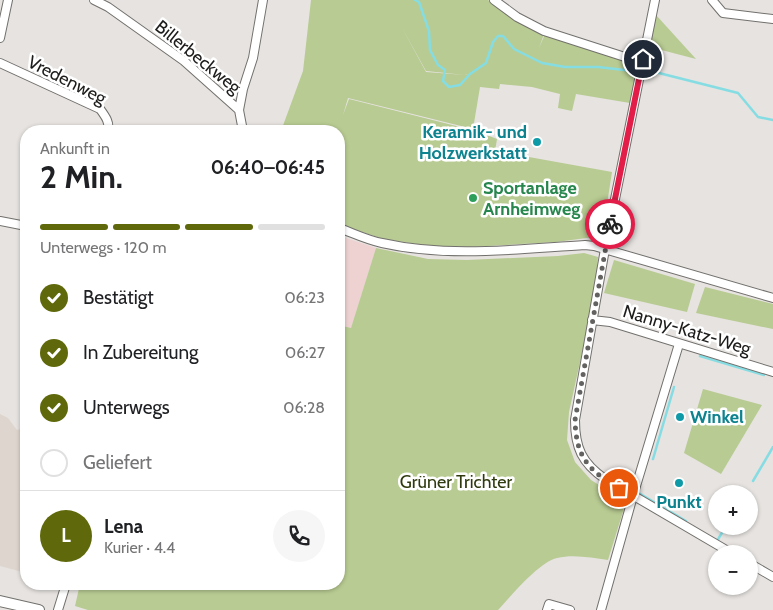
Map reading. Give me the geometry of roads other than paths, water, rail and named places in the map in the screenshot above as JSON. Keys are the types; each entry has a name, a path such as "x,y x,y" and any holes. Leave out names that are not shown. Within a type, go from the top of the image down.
{"street":[{"path":"0,38 8,0"},
{"name":"Billerbeckweg","path":"94,0 108,7 184,61 239,110 242,125"},
{"path":"239,110 243,89 253,58 263,0"},
{"path":"494,0 516,17 544,31 643,61"},
{"path":"655,0 605,249 575,420 575,434 578,447 584,459 605,480 718,545"},
{"path":"712,0 723,13 773,19"},
{"name":"Vredenweg","path":"0,63 100,109 108,125"},
{"path":"0,221 20,225"},
{"path":"345,230 381,243 429,250 468,252 585,245 605,249 773,298"},
{"name":"Nanny-Katz-Weg","path":"592,320 610,322 773,372"},
{"path":"601,610 679,344"},
{"path":"758,568 773,577"},
{"path":"58,610 64,590"},
{"path":"0,601 39,610"},
{"path":"546,610 548,604 570,610"}],"waterway":[{"path":"415,0 419,2 429,31 430,50 438,65 445,70 443,81 449,87 460,85 470,74 486,63 493,42 498,36 503,36 514,49 542,63 565,67 598,67 633,71 647,70 738,93 758,117 773,120"},
{"path":"700,356 764,375"},
{"path":"653,459 674,387"},
{"path":"753,481 773,447"},
{"path":"638,490 637,492 686,521"},
{"path":"716,540 721,535"}],"place":[{"name":"Keramik- und Holzwerkstatt","path":"537,142"},
{"name":"Sportanlage Arnheimweg","path":"473,198"},
{"name":"Winkel","path":"680,417"},
{"name":"Punkt","path":"679,483"}],"park label":[{"name":"Grüner Trichter","path":"456,482"}]}
